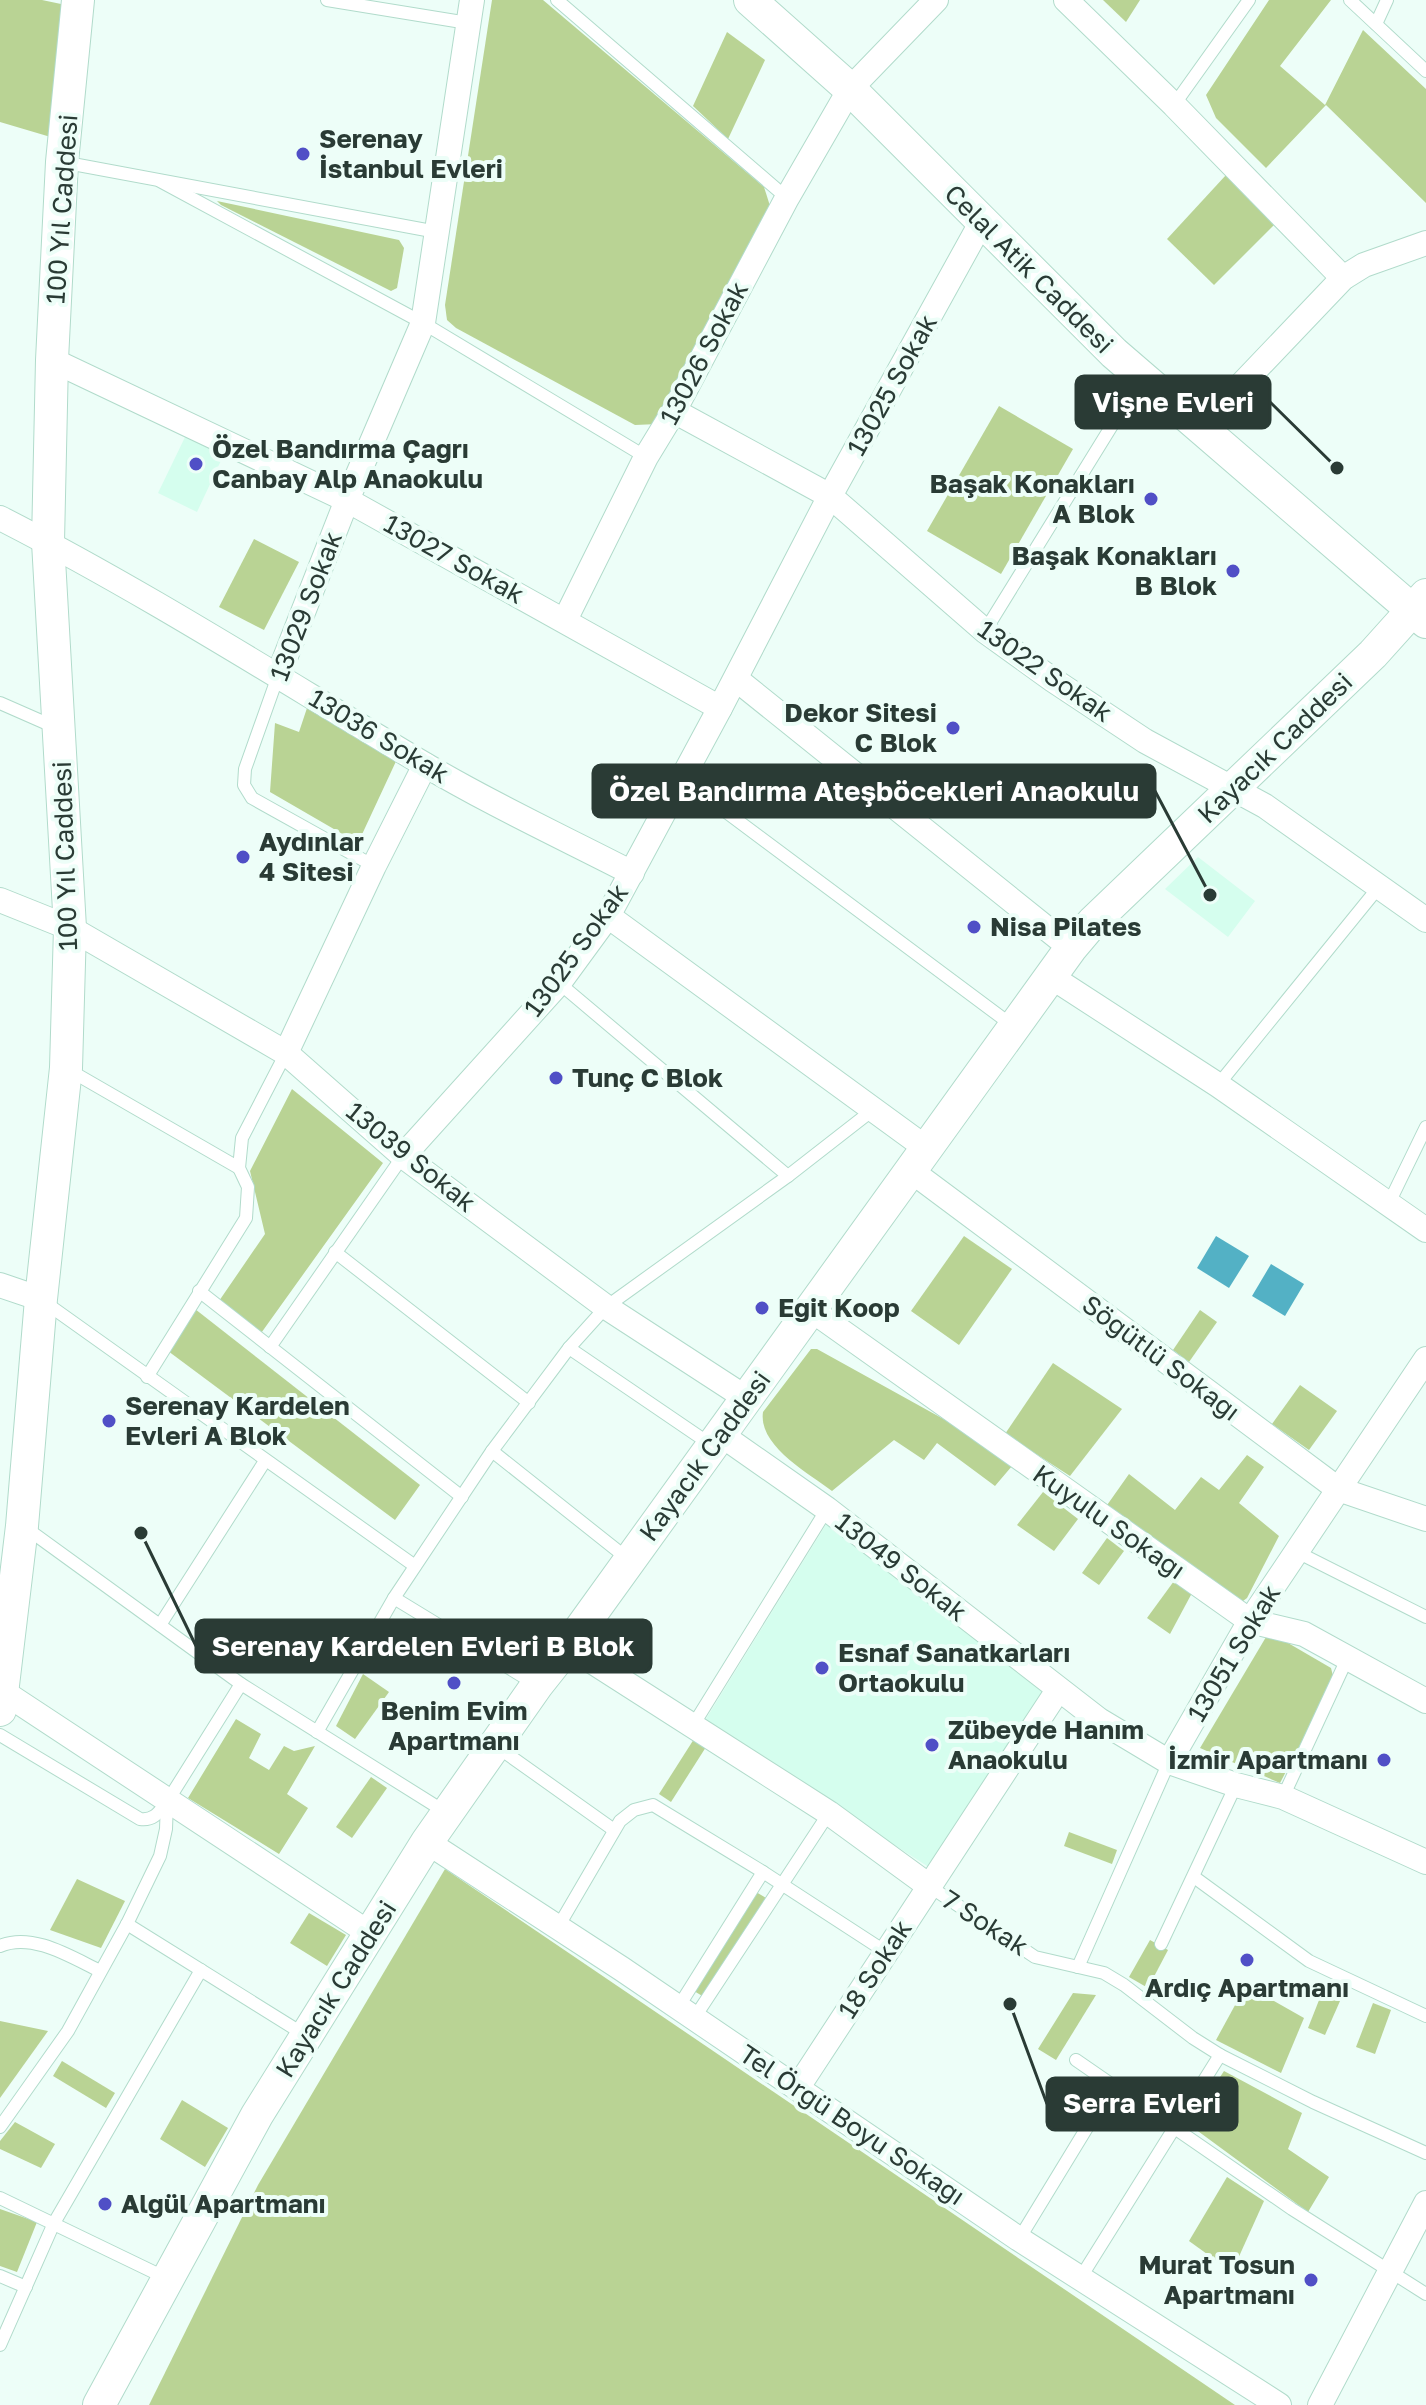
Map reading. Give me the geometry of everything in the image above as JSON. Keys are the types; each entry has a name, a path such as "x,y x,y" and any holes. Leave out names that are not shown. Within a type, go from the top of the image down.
{"street":[{"name":"100 Yıl Caddesi","path":"1,1700 11,1523 41,1299 66,1068 70,928 48,542 52,360 62,162 78,0"},
{"name":"Celal Atik Caddesi","path":"750,0 850,89 981,223 1142,377 1421,609"},
{"name":"13026 Sokak","path":"565,620 646,457 850,89 936,0"},
{"path":"1066,0 1343,278"},
{"name":"13029 Sokak","path":"278,676 347,500 423,323 470,11"},
{"name":"13025 Sokak","path":"403,1156 559,983 608,916 736,679 830,496 981,223"},
{"path":"1200,428 1343,278 1364,265 1426,243"},
{"name":"13027 Sokak","path":"52,360 347,500 720,708"},
{"name":"13022 Sokak","path":"674,411 830,496 985,631 1145,741 1265,806 1426,920"},
{"name":"13036 Sokak","path":"0,518 48,542 425,765 632,873"},
{"name":"Kayacık Caddesi","path":"99,2405 257,2115 427,1842 1013,1026 1093,922 1421,609"},
{"path":"736,679 1071,948"},
{"path":"286,1053 425,765"},
{"name":"13039 Sokak","path":"0,900 70,928 286,1053 403,1156 606,1307 746,1398"},
{"name":"Söğütlü Sokağı","path":"608,916 875,1109 918,1159 1338,1489 1426,1519"},
{"path":"1050,976 1218,1085 1426,1230"},
{"path":"0,1285 41,1299"},
{"name":"Kuyulu Sokağı","path":"810,1309 1250,1621 1304,1634 1426,1701"},
{"name":"13051 Sokak","path":"1169,1762 1250,1621 1426,1359"},
{"name":"13049 Sokak","path":"716,1440 827,1509 1058,1690 1099,1720 1169,1762 1283,1797 1426,1862"},
{"name":"7 Sokak","path":"568,1646 829,1813 929,1886"},
{"name":"18 Sokak","path":"798,2087 1058,1690"},
{"path":"1,1700 167,1802 369,1933"},
{"name":"Tel Örgü Boyu Sokağı","path":"427,1842 687,2012 1019,2239 1279,2405"},
{"path":"1320,2405 1392,2273 1426,2203"}],"lane":[{"path":"327,0 470,11"},
{"path":"557,0 787,198"},
{"path":"1174,105 1249,0"},
{"path":"1350,0 1426,71"},
{"path":"1376,24 1387,0"},
{"path":"62,162 437,232"},
{"path":"160,181 423,323 646,457"},
{"path":"985,631 1142,377"},
{"name":"13029 Sokak","path":"278,676 245,769 244,785 252,798 374,866"},
{"path":"0,703 60,729"},
{"path":"682,779 1013,1026"},
{"path":"1218,1085 1378,888"},
{"path":"559,983 788,1176"},
{"path":"147,1377 246,1218 248,1187 239,1168 242,1138 286,1053"},
{"path":"66,1068 239,1168"},
{"path":"317,1732 415,1566 492,1451 569,1348 606,1307 875,1109"},
{"path":"1389,1203 1426,1127"},
{"name":"13025 Sokak","path":"270,1347 403,1156"},
{"path":"335,1252 529,1403"},
{"path":"199,1291 462,1497"},
{"path":"41,1299 415,1566"},
{"path":"569,1348 716,1440"},
{"path":"492,1451 629,1561"},
{"path":"160,1625 265,1461"},
{"path":"692,1727 827,1509"},
{"path":"11,1523 241,1684 447,1813"},
{"path":"1297,1552 1426,1617"},
{"path":"394,1598 537,1685"},
{"path":"1283,1797 1347,1659"},
{"path":"0,1735 140,1819 147,1820 155,1817 167,1802 241,1684"},
{"path":"496,1746 614,1830"},
{"name":"13051 Sokak","path":"1078,1967 1169,1762"},
{"path":"1161,1944 1236,1785"},
{"path":"0,2127 68,2031 127,1924 160,1856 166,1829 167,1802"},
{"path":"558,1927 614,1830 627,1814 653,1805 886,1952"},
{"path":"687,2012 783,1885 829,1813"},
{"path":"687,2012 763,1872"},
{"path":"1194,1877 1309,1961 1426,2016"},
{"name":"7 Sokak","path":"929,1886 1035,1957 1104,1973 1220,2055 1313,2102 1426,2153"},
{"path":"127,1924 307,2036"},
{"path":"0,1946 15,1941 46,1947 100,1971"},
{"path":"0,2345 54,2223 201,1970"},
{"path":"1081,2277 1220,2055"},
{"path":"1076,2060 1292,2209 1426,2294"},
{"path":"1019,2239 1113,2085"},
{"path":"0,2198 166,2278"},
{"path":"0,2276 26,2287"}],"shaded area":[{"name":"Özel Bandırma Çağrı Canbay Alp Anaokulu","path":"187,433 225,452 197,512 158,493"},
{"path":"1198,857 1255,901 1228,937 1165,889"},
{"path":"830,1518 1045,1688 930,1868 704,1722"}],"green space":[{"path":"0,0 42,0 61,4 67,13 54,138 0,122"},
{"path":"492,0 543,0 764,187 771,209 658,424 635,425 456,328 447,320 445,305"},
{"path":"1103,0 1140,0 1126,22"},
{"path":"1269,0 1331,0 1280,66 1325,105 1363,30 1426,89 1426,203 1326,105 1266,168 1216,118 1206,95"},
{"path":"727,32 765,60 728,139 693,106"},
{"path":"1226,175 1275,224 1214,285 1167,239"},
{"path":"217,201 399,240 404,248 397,288 391,291"},
{"path":"999,406 1073,449 1001,574 927,531"},
{"path":"254,539 299,562 264,630 219,607"},
{"path":"307,708 398,757 358,843 270,792 275,723 299,732"},
{"path":"292,1089 383,1163 259,1336 219,1301 265,1234 250,1171"},
{"path":"964,1236 1012,1269 959,1345 911,1311"},
{"path":"195,1309 420,1485 395,1520 168,1351"},
{"path":"1200,1310 1217,1322 1189,1362 1173,1350"},
{"path":"811,1349 817,1349 947,1421 1012,1466 995,1486 937,1443 924,1460 894,1440 832,1491 787,1458 768,1436 764,1424 763,1412"},
{"path":"1053,1363 1122,1409 1070,1476 1005,1434"},
{"path":"1300,1385 1337,1411 1309,1450 1272,1424"},
{"path":"1247,1455 1264,1467 1239,1503 1279,1536 1247,1598 1239,1604 1105,1508 1129,1474 1175,1510 1201,1477 1219,1490"},
{"path":"1043,1492 1078,1519 1054,1551 1017,1525"},
{"path":"1107,1538 1124,1551 1099,1585 1082,1573"},
{"path":"1174,1581 1192,1593 1170,1634 1147,1618"},
{"path":"1269,1632 1331,1668 1334,1680 1280,1783 1200,1748"},
{"path":"363,1674 389,1692 355,1739 336,1726"},
{"path":"236,1719 261,1734 249,1758 269,1770 284,1746 294,1751 315,1746 287,1794 308,1808 279,1854 188,1798"},
{"path":"694,1739 706,1747 671,1802 659,1794"},
{"path":"371,1777 387,1788 352,1838 336,1827"},
{"path":"1069,1832 1117,1850 1112,1864 1064,1846"},
{"path":"445,1869 1235,2405 149,2405 258,2185"},
{"path":"77,1879 125,1901 101,1948 50,1930"},
{"path":"756,1892 766,1898 704,1997 694,1991"},
{"path":"309,1913 346,1935 327,1966 290,1943"},
{"path":"1150,1940 1168,1950 1148,1988 1129,1977"},
{"path":"1246,1985 1304,2018 1281,2073 1216,2040"},
{"path":"1325,1985 1344,1992 1325,2035 1308,2028"},
{"path":"1073,1993 1096,1995 1056,2060 1038,2049"},
{"path":"1373,2003 1391,2010 1375,2054 1356,2047"},
{"path":"0,2021 48,2031 0,2098"},
{"path":"62,2061 115,2093 106,2108 53,2076"},
{"path":"1224,2071 1302,2113 1288,2149 1329,2177 1308,2212 1191,2126 1193,2118"},
{"path":"182,2100 228,2128 205,2167 160,2139"},
{"path":"15,2122 55,2144 41,2168 0,2149 0,2141"},
{"path":"1227,2177 1264,2201 1232,2272 1189,2241"},
{"path":"0,2209 37,2222 17,2272 0,2266"}],"water":[{"path":"1216,1236 1249,1256 1229,1288 1197,1268"},
{"path":"1271,1264 1304,1284 1285,1316 1252,1296"}],"place":[{"name":"Serenay İstanbul Evleri","path":"303,154"},
{"name":"Özel Bandırma Çağrı Canbay Alp Anaokulu","path":"196,464"},
{"name":"Vişne Evleri","path":"1337,468"},
{"name":"Başak Konakları A Blok","path":"1151,499"},
{"name":"Başak Konakları B Blok","path":"1233,571"},
{"name":"Dekor Sitesi C Blok","path":"953,728"},
{"name":"Aydınlar 4 Sitesi","path":"243,857"},
{"name":"Özel Bandırma Ateşböcekleri Anaokulu","path":"1210,895"},
{"name":"Nisa Pilates","path":"974,927"},
{"name":"Tunç C Blok","path":"556,1078"},
{"name":"Eğit Koop","path":"762,1308"},
{"name":"Serenay Kardelen Evleri A Blok","path":"109,1421"},
{"name":"Serenay Kardelen Evleri B Blok","path":"141,1533"},
{"name":"Esnaf Sanatkarları Ortaokulu","path":"822,1668"},
{"name":"Benim Evim Apartmanı","path":"454,1683"},
{"name":"Zübeyde Hanım Anaokulu","path":"932,1745"},
{"name":"İzmir Apartmanı","path":"1384,1760"},
{"name":"Ardıç Apartmanı","path":"1247,1960"},
{"name":"Serra Evleri","path":"1010,2004"},
{"name":"Algül Apartmanı","path":"105,2204"},
{"name":"Murat Tosun Apartmanı","path":"1311,2280"}]}
